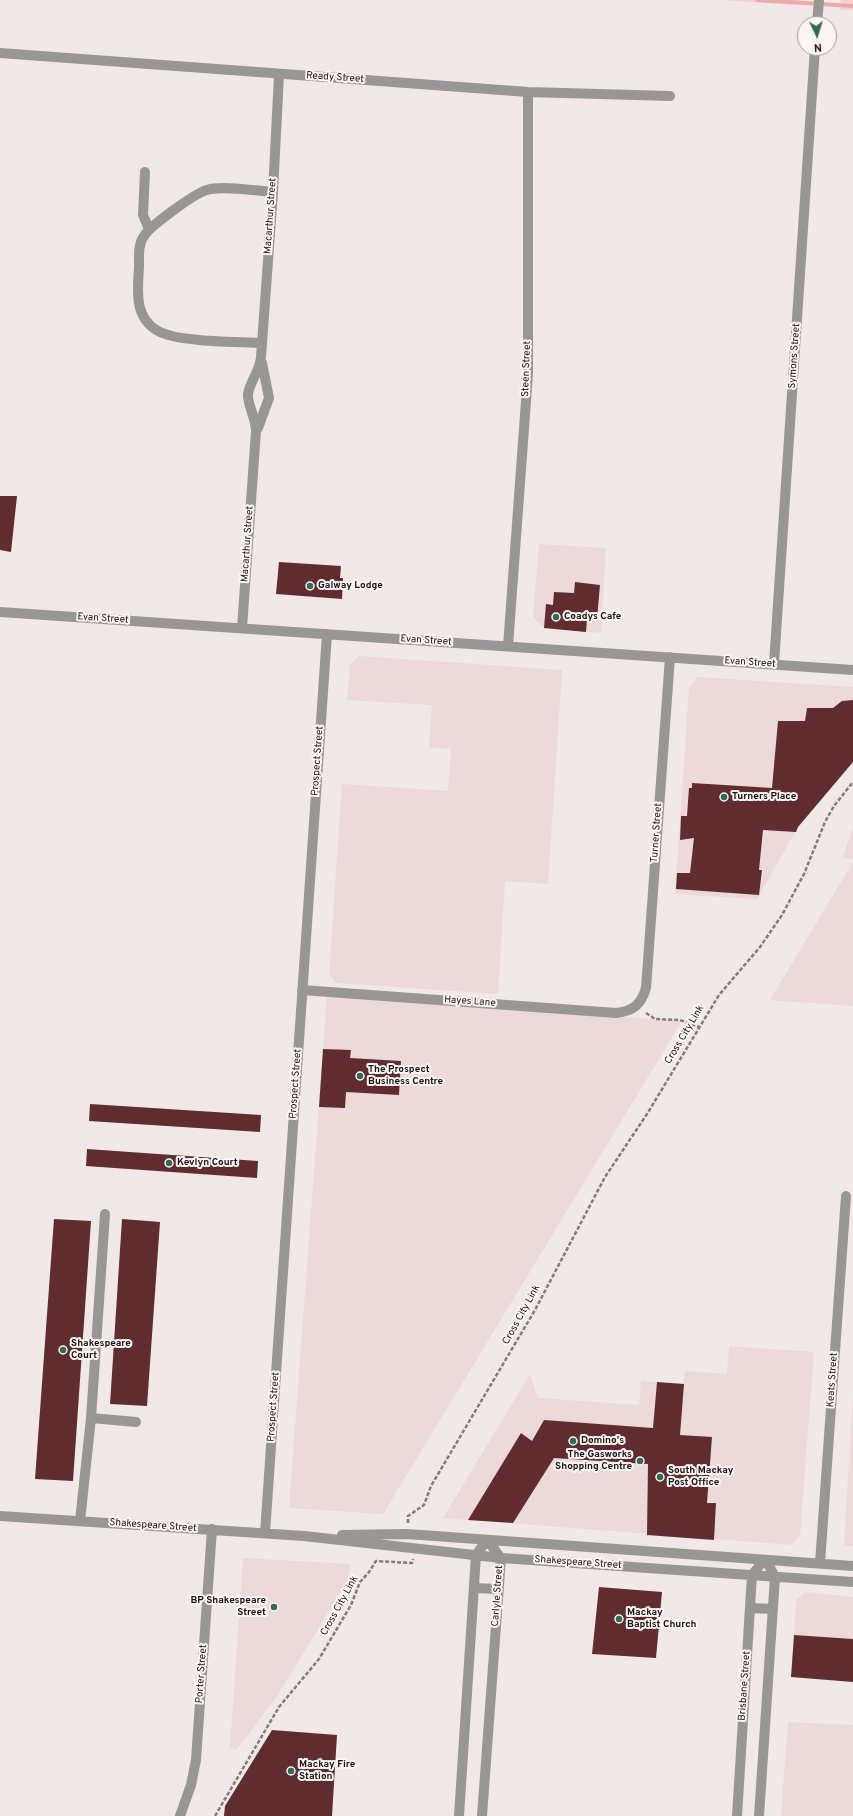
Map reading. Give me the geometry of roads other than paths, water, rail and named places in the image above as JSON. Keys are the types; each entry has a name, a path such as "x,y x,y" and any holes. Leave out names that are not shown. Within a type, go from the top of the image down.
{"street":[{"path":"817,16 819,0"},
{"name":"Ready Street","path":"0,53 279,75 528,92 670,96"},
{"name":"Symons Street","path":"774,664 814,56"},
{"name":"Macarthur Street","path":"242,628 256,437 256,423 248,400 248,394 259,369 261,357 273,192 279,75"},
{"name":"Steen Street","path":"508,646 528,374 528,92"},
{"path":"145,172 143,215 149,229"},
{"path":"262,343 173,336 160,332 150,325 141,313 137,296 140,246 142,239 149,229 199,193 208,189 220,188 273,192"},
{"name":"Macarthur Street","path":"256,437 260,418 269,398 261,357"},
{"name":"Evan Street","path":"0,612 853,670"},
{"name":"Prospect Street","path":"265,1533 328,634"},
{"name":"Turner Street","path":"637,1007 644,997 646,988 670,657"},
{"name":"Hayes Lane","path":"302,990 616,1013 637,1007"},
{"name":"Keats Street","path":"820,1564 848,1200"},
{"path":"80,1521 91,1418 105,1214"},
{"path":"91,1418 136,1422"},
{"name":"Shakespeare Street","path":"1,1516 304,1536 501,1558 853,1582"},
{"name":"Porter Street","path":"180,1816 190,1789 195,1764 212,1529"},
{"name":"Shakespeare Street","path":"304,1536 407,1534 853,1566"},
{"path":"459,1816 476,1555 487,1540"},
{"name":"Carlyle Street","path":"482,1816 501,1558 487,1540"},
{"path":"752,1575 765,1560 775,1577 759,1816"},
{"name":"Brisbane Street","path":"737,1816 752,1575"},
{"path":"474,1588 498,1589"},
{"path":"750,1608 773,1609"}],"waterway":[{"path":"757,0 853,6"}],"place":[{"name":"Galway Lodge","path":"310,586"},
{"name":"Coadys Cafe","path":"556,617"},
{"name":"Turners Place","path":"724,797"},
{"name":"The Prospect Business Centre","path":"360,1076"},
{"name":"Kevlyn Court","path":"169,1163"},
{"name":"Shakespeare Court","path":"63,1350"},
{"name":"Domino's","path":"573,1441"},
{"name":"The Gasworks Shopping Centre","path":"640,1461"},
{"name":"South Mackay Post Office","path":"660,1477"},
{"name":"BP Shakespeare Street","path":"274,1607"},
{"name":"Mackay Baptist Church","path":"619,1619"},
{"name":"Mackay Fire Station","path":"291,1771"}]}
